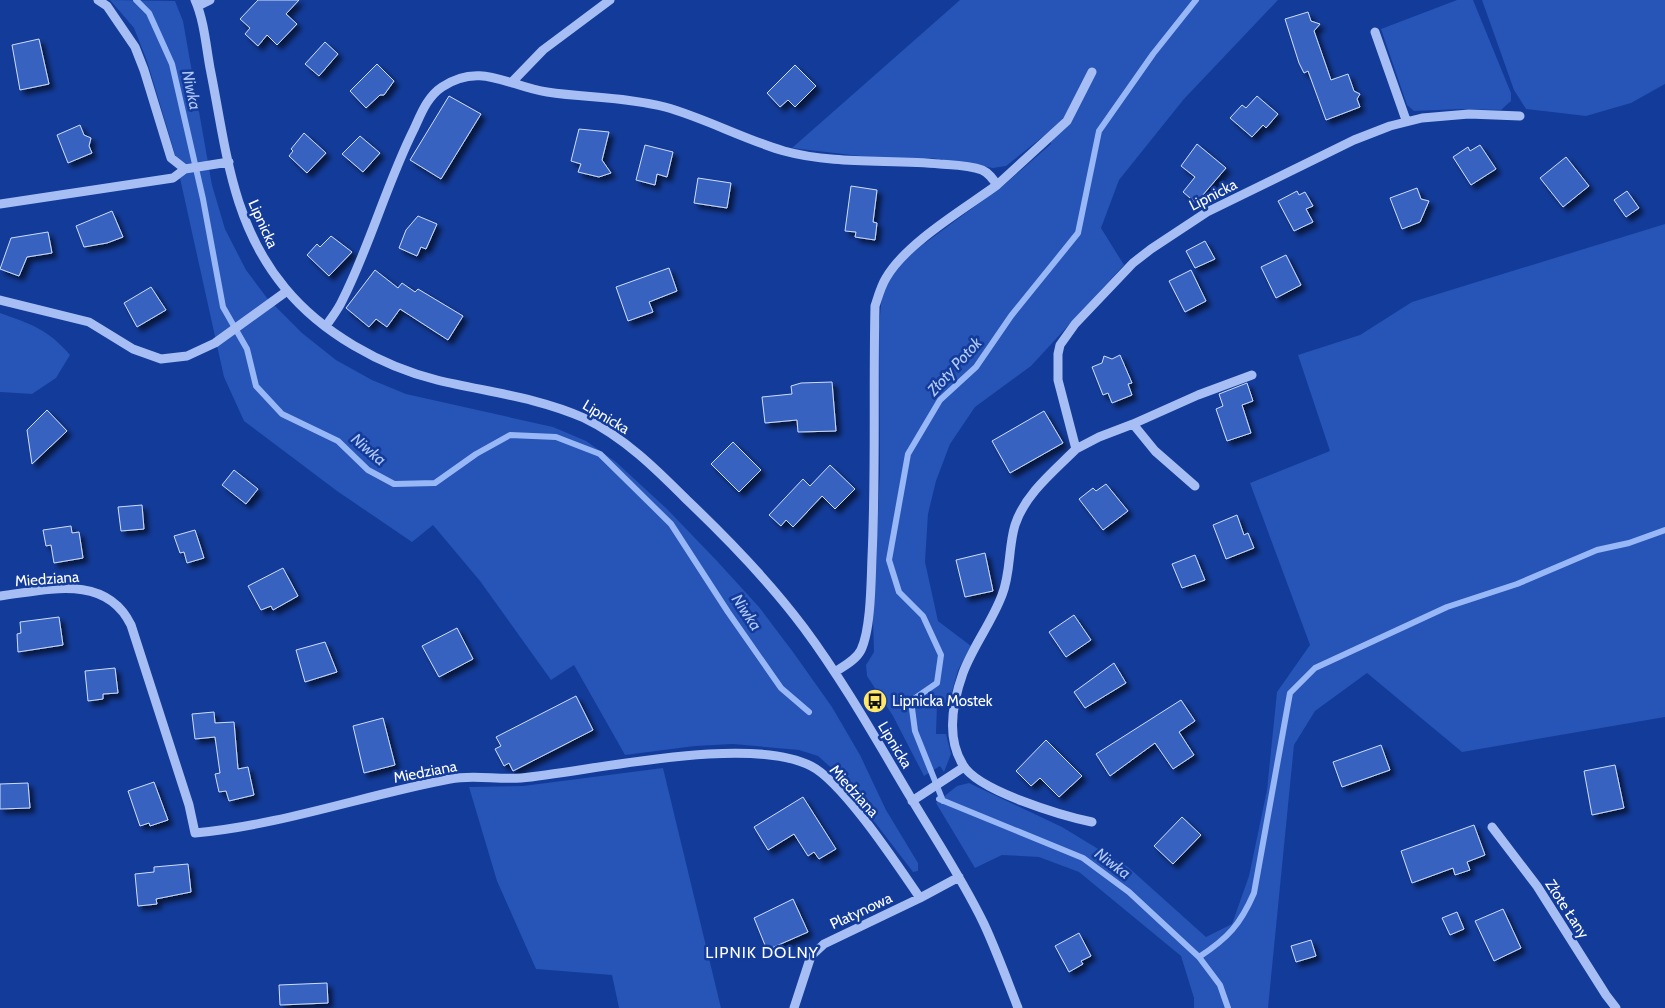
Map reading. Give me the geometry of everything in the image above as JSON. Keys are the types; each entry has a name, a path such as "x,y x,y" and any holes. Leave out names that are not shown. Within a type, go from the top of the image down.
{"street":[{"path":"98,0 107,6 135,47 171,158 185,169"},
{"path":"197,3 210,0"},
{"path":"513,81 543,50 610,0"},
{"name":"Lipnicka","path":"197,3 237,199 251,236 270,269 287,291 326,326 374,356 401,368 436,380 532,400 589,420 615,436 670,483 736,548 804,627 835,672 959,877 983,922 1018,1008"},
{"path":"1375,32 1406,120"},
{"path":"835,672 852,661 860,652 865,639 871,585 875,503 875,306 879,292 885,279 903,255 997,185 1067,122 1092,72"},
{"path":"326,326 341,302 402,153 432,95 449,83 463,77 489,77 513,81 545,92 632,99 668,108 786,151 840,160 928,162 967,166 982,170 991,176 997,185"},
{"name":"Lipnicka","path":"1076,449 1058,380 1060,345 1075,324 1133,263 1180,228 1207,212 1354,140 1406,120 1469,114 1520,116"},
{"path":"0,204 173,178 185,169 229,162"},
{"path":"0,300 89,322 133,349 161,359 187,356 215,343 287,291"},
{"path":"1092,822 1012,798 964,767 954,736 953,708 963,673 1002,595 1015,524 1030,497 1076,449 1099,437 1198,395 1252,375"},
{"path":"1133,424 1155,451 1195,486"},
{"name":"Miedziana","path":"0,596 48,590 81,589 97,592 111,598 124,610 131,625 177,767 195,833 233,830 452,778 521,778 698,756 766,756 792,759 812,766 828,778 893,859 920,898"},
{"path":"912,801 964,767"},
{"name":"Złote Łany","path":"1492,827 1537,886 1616,1008"},
{"path":"920,898 959,877"},
{"name":"Platynowa","path":"794,1008 811,956 824,944 920,898"}],"shaded area":[{"path":"110,0 175,1 183,21 212,185 225,229 246,270 267,298 302,333 336,360 372,380 406,394 553,427 586,441 616,462 667,509 717,561 759,607 793,652 832,707 860,755 886,810 918,863 918,871 913,872 837,773 818,756 799,750 733,744 695,746 625,755 574,665 551,680 480,581 433,525 412,542 337,491 244,421 224,377 174,151 147,61 134,28"},
{"path":"960,0 1278,0 1184,99 1119,180 1101,228 1124,265 1031,366 975,407 950,444 936,481 928,514 925,562 938,621 971,646 958,670 949,702 937,705 936,734 946,734 951,754 944,772 940,766 924,776 893,716 867,676 866,665 874,652 873,621 880,471 879,327 882,294 895,270 917,249 1005,184 1051,144 1050,131 1006,166 993,168 931,158 877,158 792,148"},
{"path":"1457,0 1473,0 1511,93 1511,101 1501,110 1414,111 1407,105 1381,29"},
{"path":"1482,0 1665,0 1665,84 1631,103 1586,116 1526,109 1514,90"},
{"path":"1665,224 1665,717 1462,752 1367,673 1315,711 1294,745 1268,1008 1194,1008 1194,998 1181,956 1079,872 1039,857 1002,855 975,868 936,803 957,786 969,783 1062,827 1128,867 1206,937 1232,924 1249,876 1267,790 1277,692 1310,645 1250,483 1330,451 1298,355 1360,335 1412,302"},
{"path":"0,313 38,328 54,339 70,355 56,378 32,394 0,392"},
{"path":"663,768 721,1008 619,1008 612,975 536,969 497,881 469,787 523,786"}],"building":[{"path":"258,0 299,0 286,14 297,24 277,45 267,35 258,46 245,34 250,28 240,19"},
{"path":"1308,12 1311,21 1320,24 1314,31 1331,80 1348,74 1354,91 1360,94 1357,99 1360,107 1326,120 1308,71 1304,73 1299,63 1285,19"},
{"path":"39,39 49,84 20,90 12,45"},
{"path":"325,42 338,54 319,76 305,64"},
{"path":"377,64 394,81 384,95 380,95 366,108 350,91"},
{"path":"795,65 816,86 795,107 788,100 780,107 767,93"},
{"path":"449,96 481,114 441,179 410,160"},
{"path":"1257,96 1278,114 1266,128 1263,125 1252,137 1230,118 1242,105 1246,108"},
{"path":"80,125 84,135 91,138 89,146 92,153 68,163 57,135"},
{"path":"579,129 609,132 602,160 611,173 599,177 578,172 581,164 571,161"},
{"path":"304,133 326,153 307,173 289,156 293,151 291,149"},
{"path":"360,136 380,153 363,172 342,154"},
{"path":"1197,144 1226,168 1196,203 1183,192 1195,177 1181,166"},
{"path":"645,145 673,152 667,177 657,174 655,185 636,180"},
{"path":"1480,145 1496,169 1471,185 1453,157 1468,147 1470,151"},
{"path":"1566,157 1589,186 1563,207 1540,178"},
{"path":"698,178 731,183 727,208 694,203"},
{"path":"851,186 877,190 873,222 877,223 875,240 855,237 856,232 845,231"},
{"path":"1417,188 1421,199 1429,201 1420,222 1402,229 1390,198"},
{"path":"1297,191 1299,195 1305,192 1313,206 1306,209 1313,222 1294,231 1278,201"},
{"path":"1627,191 1639,208 1626,217 1614,200"},
{"path":"112,211 123,237 107,243 84,247 76,226"},
{"path":"418,216 437,224 426,249 421,247 417,256 399,248 406,230"},
{"path":"48,232 52,253 27,257 19,276 0,269 11,238"},
{"path":"331,236 352,252 329,276 307,255 317,244 320,247"},
{"path":"1205,241 1215,259 1195,268 1186,251"},
{"path":"1286,255 1301,285 1276,298 1261,267"},
{"path":"669,268 677,291 649,302 653,312 628,321 616,287"},
{"path":"375,270 398,288 402,283 415,292 418,289 463,316 448,340 400,309 387,327 376,319 369,327 346,308"},
{"path":"1191,270 1206,301 1185,312 1169,281"},
{"path":"151,287 166,310 137,327 124,303"},
{"path":"1120,355 1132,383 1128,384 1132,395 1112,403 1108,393 1103,395 1092,367 1102,363 1104,356 1112,359"},
{"path":"832,382 836,431 798,432 797,420 765,423 762,397 792,394 791,386 801,383"},
{"path":"1247,383 1253,401 1242,405 1251,433 1227,441 1216,409 1223,406 1219,394"},
{"path":"47,410 67,431 32,464 27,430"},
{"path":"1044,411 1063,443 1010,473 992,441"},
{"path":"733,442 761,470 739,492 711,464"},
{"path":"830,465 855,489 835,509 822,496 793,527 786,520 781,526 769,515 803,479 810,486"},
{"path":"234,470 258,489 246,504 222,485"},
{"path":"1106,484 1128,511 1103,530 1079,499 1093,488 1096,491"},
{"path":"142,505 144,529 121,531 118,507"},
{"path":"1237,515 1244,535 1248,533 1254,548 1226,559 1213,525"},
{"path":"71,526 72,533 79,532 83,558 54,563 51,545 46,546 43,530"},
{"path":"195,530 204,558 187,563 184,552 180,553 174,536"},
{"path":"985,553 993,591 965,597 956,560"},
{"path":"1195,555 1205,580 1182,588 1172,564"},
{"path":"283,568 298,596 273,610 271,606 261,610 248,586"},
{"path":"1074,615 1091,640 1066,657 1049,632"},
{"path":"59,617 63,645 18,652 17,634 21,633 20,622"},
{"path":"457,628 473,659 439,677 422,646"},
{"path":"325,642 337,672 305,682 296,650"},
{"path":"1114,663 1126,683 1085,708 1074,692"},
{"path":"115,668 118,693 103,694 103,699 88,701 85,671"},
{"path":"576,696 593,730 513,771 509,763 504,766 495,749 501,746 496,737"},
{"path":"1181,700 1195,721 1179,732 1194,755 1173,769 1155,743 1110,776 1096,754"},
{"path":"214,712 215,723 234,722 238,769 248,767 254,795 229,801 226,791 219,792 215,774 220,773 215,737 195,739 192,714"},
{"path":"383,718 395,765 364,773 353,726"},
{"path":"1046,740 1082,776 1059,797 1040,778 1031,786 1016,771"},
{"path":"1381,745 1390,770 1342,787 1333,762"},
{"path":"1615,765 1624,808 1592,815 1584,771"},
{"path":"154,782 168,820 150,826 149,823 140,826 128,791"},
{"path":"28,783 30,808 0,809 0,784"},
{"path":"803,797 836,849 819,859 814,852 808,856 794,834 768,850 754,827"},
{"path":"1182,817 1201,835 1173,864 1154,846"},
{"path":"1474,825 1485,855 1467,862 1470,870 1455,875 1453,868 1412,883 1401,851"},
{"path":"188,864 191,892 156,899 157,904 138,906 135,874 154,872 154,867"},
{"path":"793,899 808,932 767,950 754,918"},
{"path":"1503,909 1521,948 1494,961 1475,921"},
{"path":"1457,912 1464,929 1450,935 1442,918"},
{"path":"1079,933 1091,956 1081,961 1083,964 1069,972 1055,946"},
{"path":"1311,940 1316,956 1296,962 1291,946"},
{"path":"327,983 328,1003 280,1005 279,985"}],"waterway":[{"name":"Niwka","path":"136,0 149,13 172,64 203,199 223,307 247,349 256,386 282,414 338,441 368,470 394,484 435,483 476,454 510,435 556,437 600,454 671,524 728,612 781,688 809,712"},
{"name":"Złoty Potok","path":"943,801 915,731 911,701 937,683 941,655 923,616 899,592 889,560 908,454 940,400 976,367 1011,316 1078,233 1099,131 1153,54 1196,0"},
{"path":"1199,957 1232,930 1244,914 1254,893 1290,693 1315,668 1447,607 1517,584 1597,550 1629,543 1665,530"},
{"name":"Niwka","path":"939,799 1083,858 1129,892 1199,957 1220,985 1228,1008"}],"place":[{"name":"Lipnicka Mostek","path":"875,701"}],"district":[{"name":"LIPNIK DOLNY","path":"762,952"}]}
